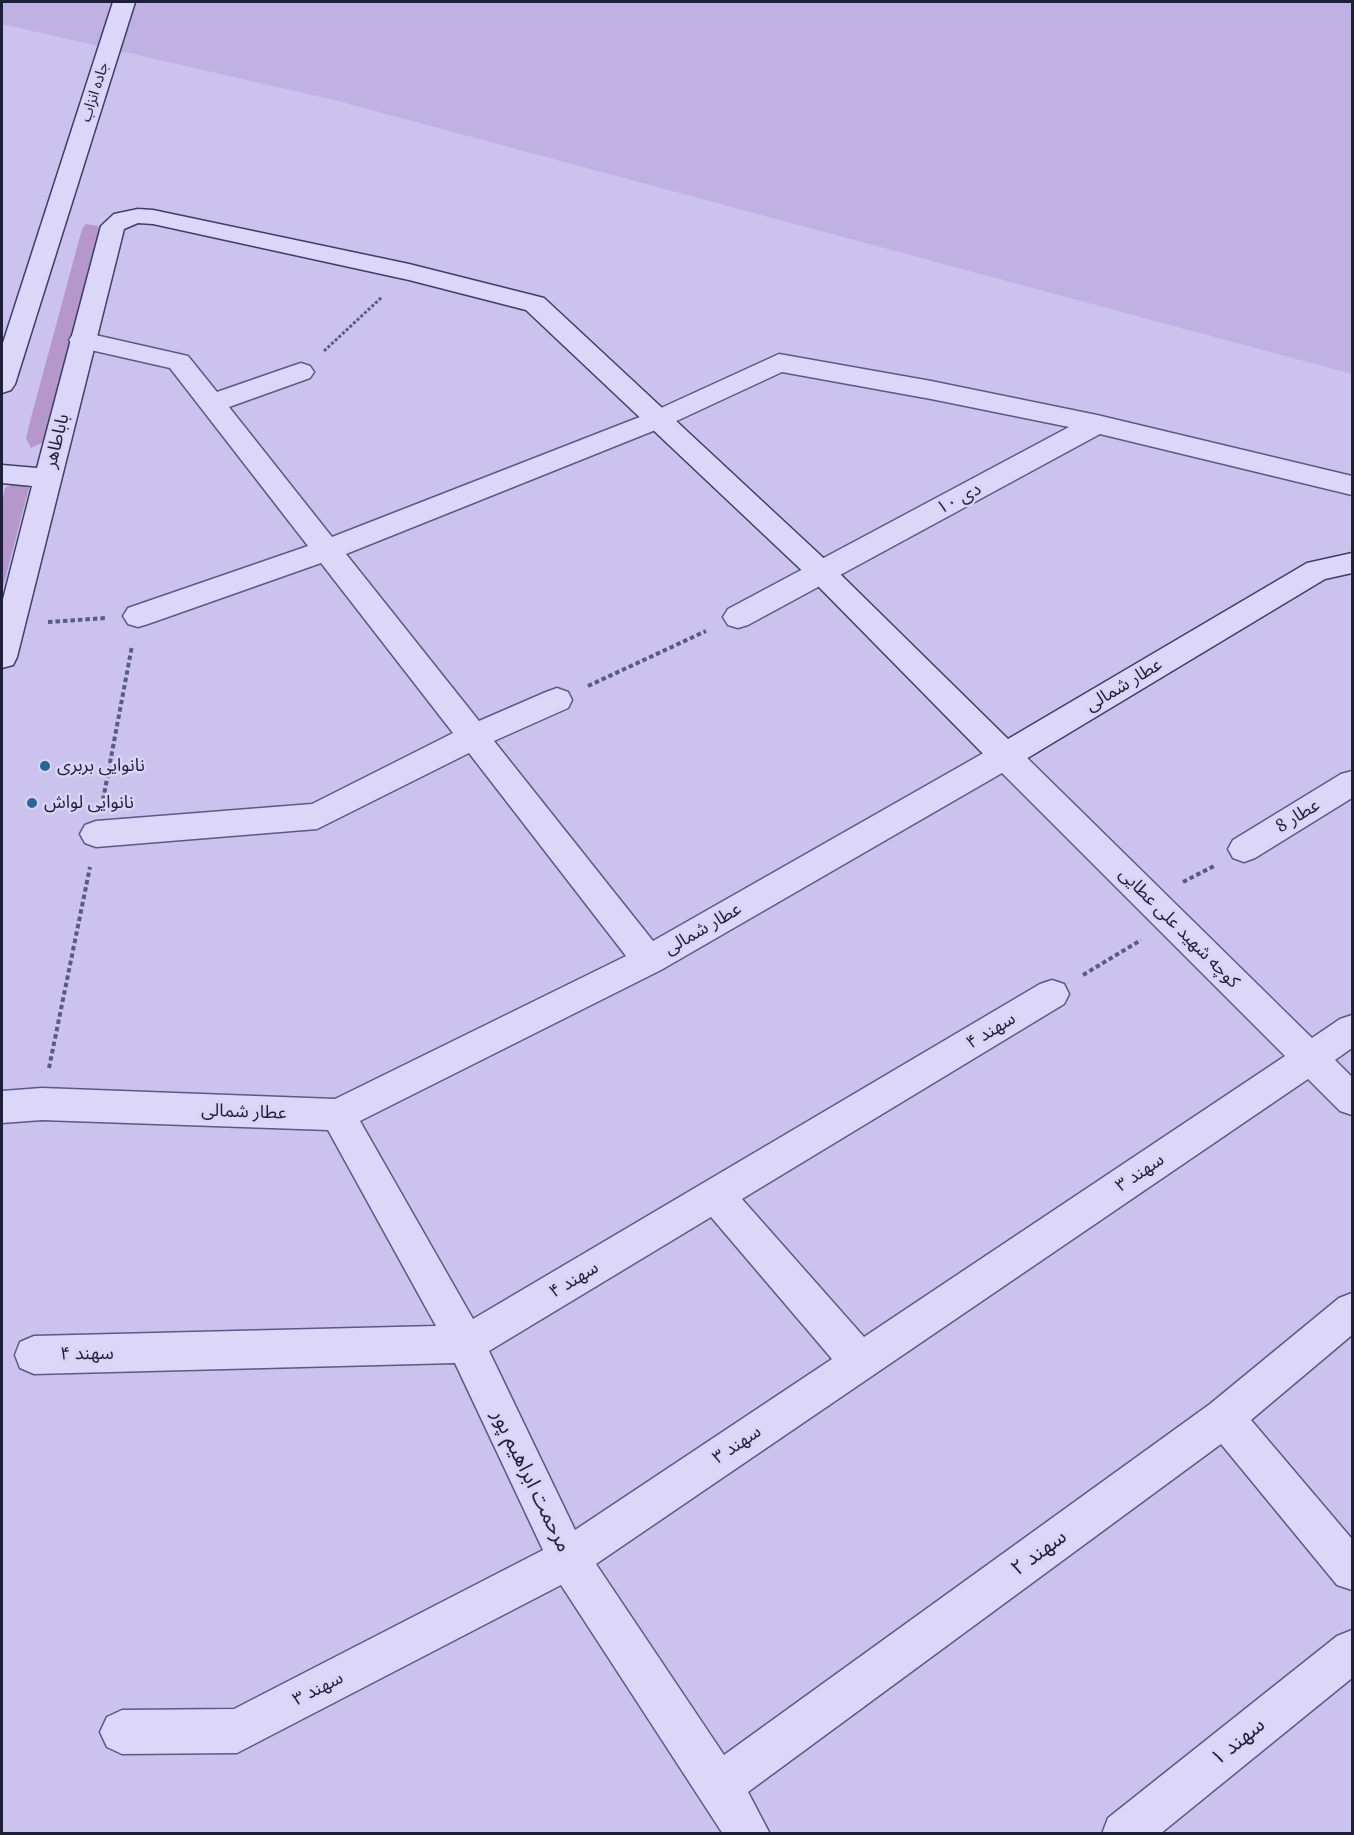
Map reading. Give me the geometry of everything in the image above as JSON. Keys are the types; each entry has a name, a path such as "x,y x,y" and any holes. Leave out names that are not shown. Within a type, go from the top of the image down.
{"street":[{"name":"جاده انزاب","path":"2,384 124,2"},
{"name":"کوچه شهید علی عطایی","path":"113,226 130,218 153,217 409,272 535,304 822,573 1353,1100"},
{"name":"باباطاهر","path":"2,657 113,226"},
{"path":"82,340 179,362 649,960"},
{"path":"138,616 328,550 659,419 779,363 930,390 1097,424 1353,485"},
{"path":"212,403 301,372"},
{"name":"دی ۱۰","path":"738,617 1097,424"},
{"path":"2,474 48,477"},
{"name":"عطار شمالی","path":"2,1107 42,1104 338,1115 649,960 1005,756 1317,570 1353,563"},
{"path":"96,834 317,816 475,736 557,700"},
{"name":"عطار 8","path":"1244,849 1353,783"},
{"name":"سهند ۴","path":"34,1355 466,1344 1052,994"},
{"name":"سهند ۳","path":"122,1732 237,1731 568,1559 1353,1030"},
{"name":"مرحمت ابراهیم پور","path":"338,1115 466,1344 568,1559 748,1833"},
{"path":"715,1196 860,1362"},
{"name":"سهند ۲","path":"719,1786 1224,1418 1353,1311"},
{"path":"1224,1418 1353,1570"},
{"name":"سهند ۱","path":"1124,1833 1353,1651"}],"path":[{"path":"301,372 409,272"},
{"path":"557,700 738,617"},
{"path":"1052,994 1244,849"}],"shaded area":[{"path":"2,2 1352,2 1352,374 334,100 2,24"},
{"path":"86,224 98,226 101,232 48,440 31,448 26,438 82,229"},
{"path":"14,483 23,483 29,488 2,591 2,502 5,488"}],"place":[{"name":"نانوایی بربری","path":"45,766"},
{"name":"نانوایی لواش","path":"32,803"}]}
